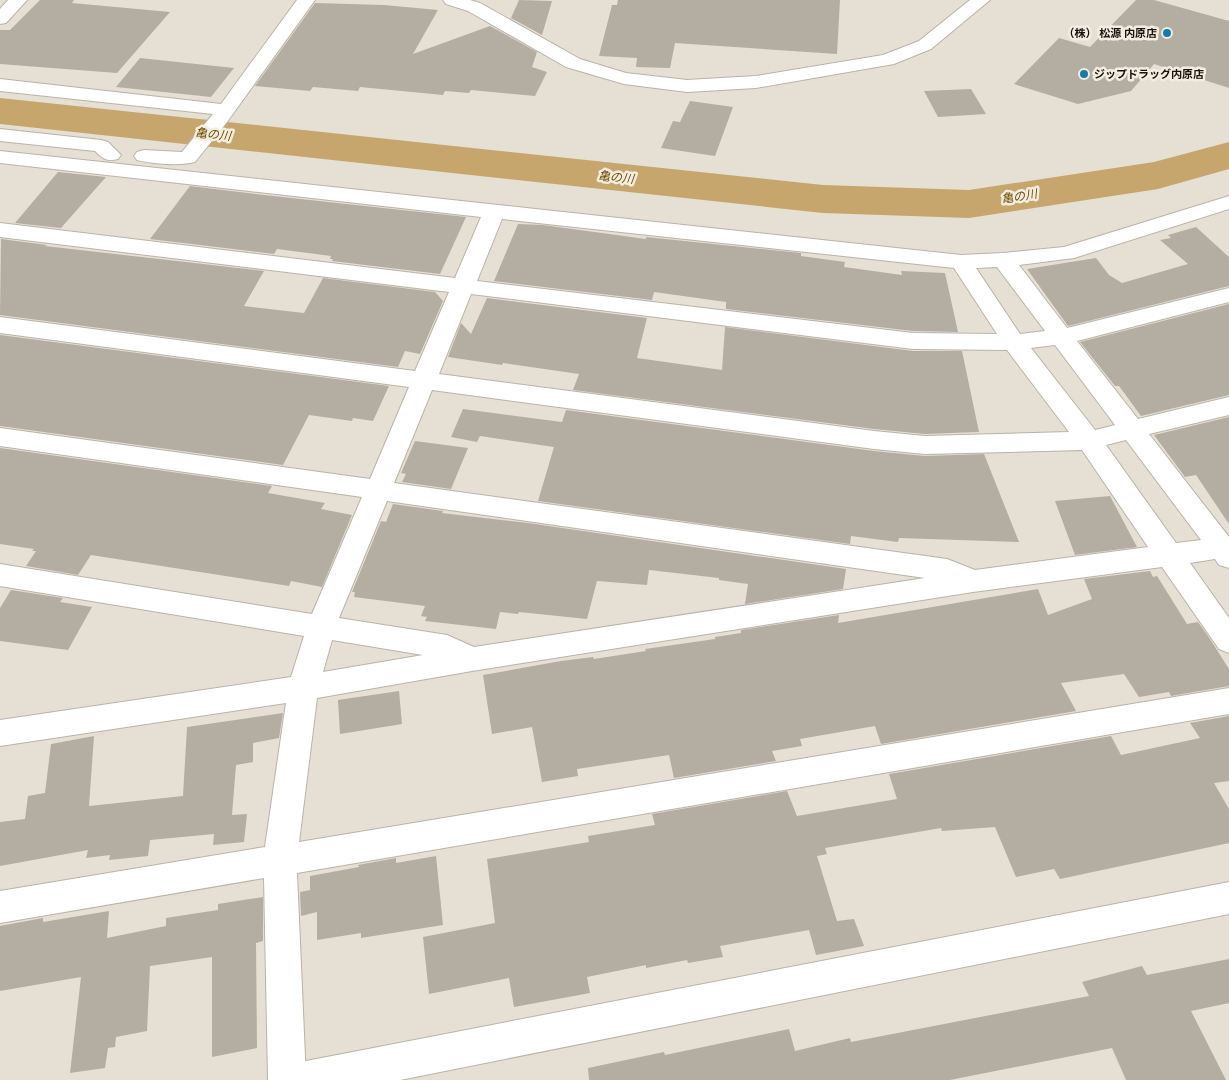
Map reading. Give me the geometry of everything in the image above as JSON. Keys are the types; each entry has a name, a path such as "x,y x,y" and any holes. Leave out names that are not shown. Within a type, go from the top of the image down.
{"street":[{"path":"0,18 18,0"},
{"path":"0,157 19,148 111,155 188,158 223,114 306,0"},
{"path":"452,0 474,7 573,63 624,78 687,86 756,82 887,60 925,45 981,0"},
{"path":"0,85 167,102 223,114"},
{"path":"0,135 101,146 111,155"},
{"path":"0,157 961,262 1004,260 1066,253 1229,202"},
{"path":"287,1080 280,859 303,688 322,626 494,212"},
{"path":"0,230 913,341 1014,342 1062,337 1229,296"},
{"path":"1004,260 1227,551"},
{"path":"961,262 1014,342 1090,441 1229,641"},
{"path":"0,325 924,445 1090,441 1229,406"},
{"path":"0,437 947,570 973,581"},
{"path":"0,733 303,688 472,659 973,581 1170,555 1227,551"},
{"path":"0,575 447,646 472,659"},
{"path":"0,907 1229,701"},
{"path":"306,1080 1229,898"}],"building":[{"path":"40,0 74,0 72,3 170,12 117,73 0,64 0,30 10,30"},
{"path":"519,0 552,1 542,35 511,18"},
{"path":"618,0 840,0 837,54 675,43 670,68 636,67 637,58 599,56 612,5 617,5"},
{"path":"1136,0 1154,0 1229,21 1229,88 1154,64 1131,91 1078,104 1014,84 1059,38 1090,47"},
{"path":"315,3 384,5 438,10 413,54 490,26 537,52 532,67 547,72 535,96 471,90 469,93 445,91 443,95 360,87 358,91 313,87 310,91 255,86"},
{"path":"140,58 234,68 211,97 116,87"},
{"path":"971,89 986,114 938,117 924,91"},
{"path":"690,101 733,107 715,156 661,148 673,121 680,122"},
{"path":"58,172 106,177 61,228 15,223"},
{"path":"190,186 466,217 440,274 332,261 333,259 330,259 331,256 277,249 274,254 150,239"},
{"path":"518,224 543,225 646,239 646,237 801,253 801,256 845,262 844,267 902,275 901,271 945,273 958,332 913,331 726,309 726,302 654,292 652,300 494,281"},
{"path":"1196,227 1229,257 1229,286 1068,326 1027,269 1096,258 1109,275 1122,283 1188,264 1160,240 1171,238 1168,235"},
{"path":"1,239 47,245 45,246 264,271 244,306 304,313 323,278 435,292 443,301 420,354 405,351 398,367 0,315"},
{"path":"487,298 647,318 637,358 722,370 725,327 913,351 962,351 979,432 925,434 874,429 573,390 579,374 448,357 461,323 471,334"},
{"path":"1229,304 1229,395 1141,416 1119,386 1115,386 1080,342"},
{"path":"0,335 389,386 373,421 353,418 352,421 309,415 283,465 0,426"},
{"path":"463,409 562,422 566,410 874,451 925,456 984,454 1019,542 899,538 898,542 851,536 850,544 538,501 554,447 480,436 477,442 451,437"},
{"path":"1229,417 1229,524 1196,475 1185,477 1154,435"},
{"path":"415,441 468,448 451,489 402,482 406,474 401,473"},
{"path":"0,448 272,486 268,493 325,503 321,509 352,515 322,587 291,581 289,586 91,555 78,575 26,566 36,551 32,551 34,549 0,544"},
{"path":"1110,496 1137,547 1075,555 1055,501"},
{"path":"393,504 443,511 442,513 528,523 846,569 843,589 745,604 748,584 719,580 719,578 649,570 647,585 597,581 587,619 519,612 518,614 500,612 496,629 425,621 427,617 421,616 425,606 354,597 355,592 352,592 381,521 386,522"},
{"path":"1150,571 1153,577 1157,576 1187,624 1198,622 1208,636 1229,669 1229,686 1171,696 1169,692 1139,697 1124,674 1061,683 1076,711 881,744 875,726 800,739 802,746 772,751 776,761 674,778 669,755 577,769 578,776 542,782 532,727 492,734 483,675 561,661 593,657 594,659 646,651 645,649 715,639 715,637 741,633 741,630 839,615 838,623 1038,589 1048,615 1092,599 1084,579"},
{"path":"11,590 63,598 60,602 92,607 68,650 0,641 0,608"},
{"path":"399,691 402,724 340,734 338,700"},
{"path":"283,713 279,738 253,743 253,762 236,765 232,815 247,814 244,842 213,845 214,834 150,840 148,856 109,860 110,855 86,858 88,850 0,866 0,822 25,819 28,796 45,793 51,744 94,736 89,806 183,796 187,727"},
{"path":"1229,716 1229,781 1214,783 1229,809 1229,843 1060,879 1054,869 1016,877 995,827 942,831 941,828 825,848 827,854 817,856 837,921 854,919 864,946 816,955 809,930 720,946 723,957 688,963 687,960 646,968 646,965 587,977 590,993 514,1007 509,978 429,994 423,937 495,923 487,859 589,842 588,836 655,825 652,814 787,791 797,816 897,799 889,774 1111,736 1121,755 1200,738 1190,723"},
{"path":"436,856 443,925 361,938 361,933 317,940 317,912 301,916 300,892 310,890 310,876 396,858 396,863"},
{"path":"263,897 263,941 256,943 257,1048 212,1057 212,957 150,966 147,1031 116,1037 115,1047 108,1048 105,1068 70,1073 81,977 0,991 0,926 43,918 43,922 109,911 107,938 166,926 166,918 218,910 218,904"},
{"path":"1229,959 1229,1003 1191,1011 1226,1080 1126,1080 1112,1048 950,1080 589,1080 588,1068 664,1052 665,1055 789,1029 795,1051 850,1038 851,1042 1089,996 1082,982 1142,966 1147,975"}],"waterway":[{"name":"亀の川","path":"0,111 823,199 969,204 1158,175 1229,155"}],"place":[{"name":"（株） 松源 内原店","path":"1167,33"},
{"name":"ジップドラッグ内原店","path":"1084,74"}]}
